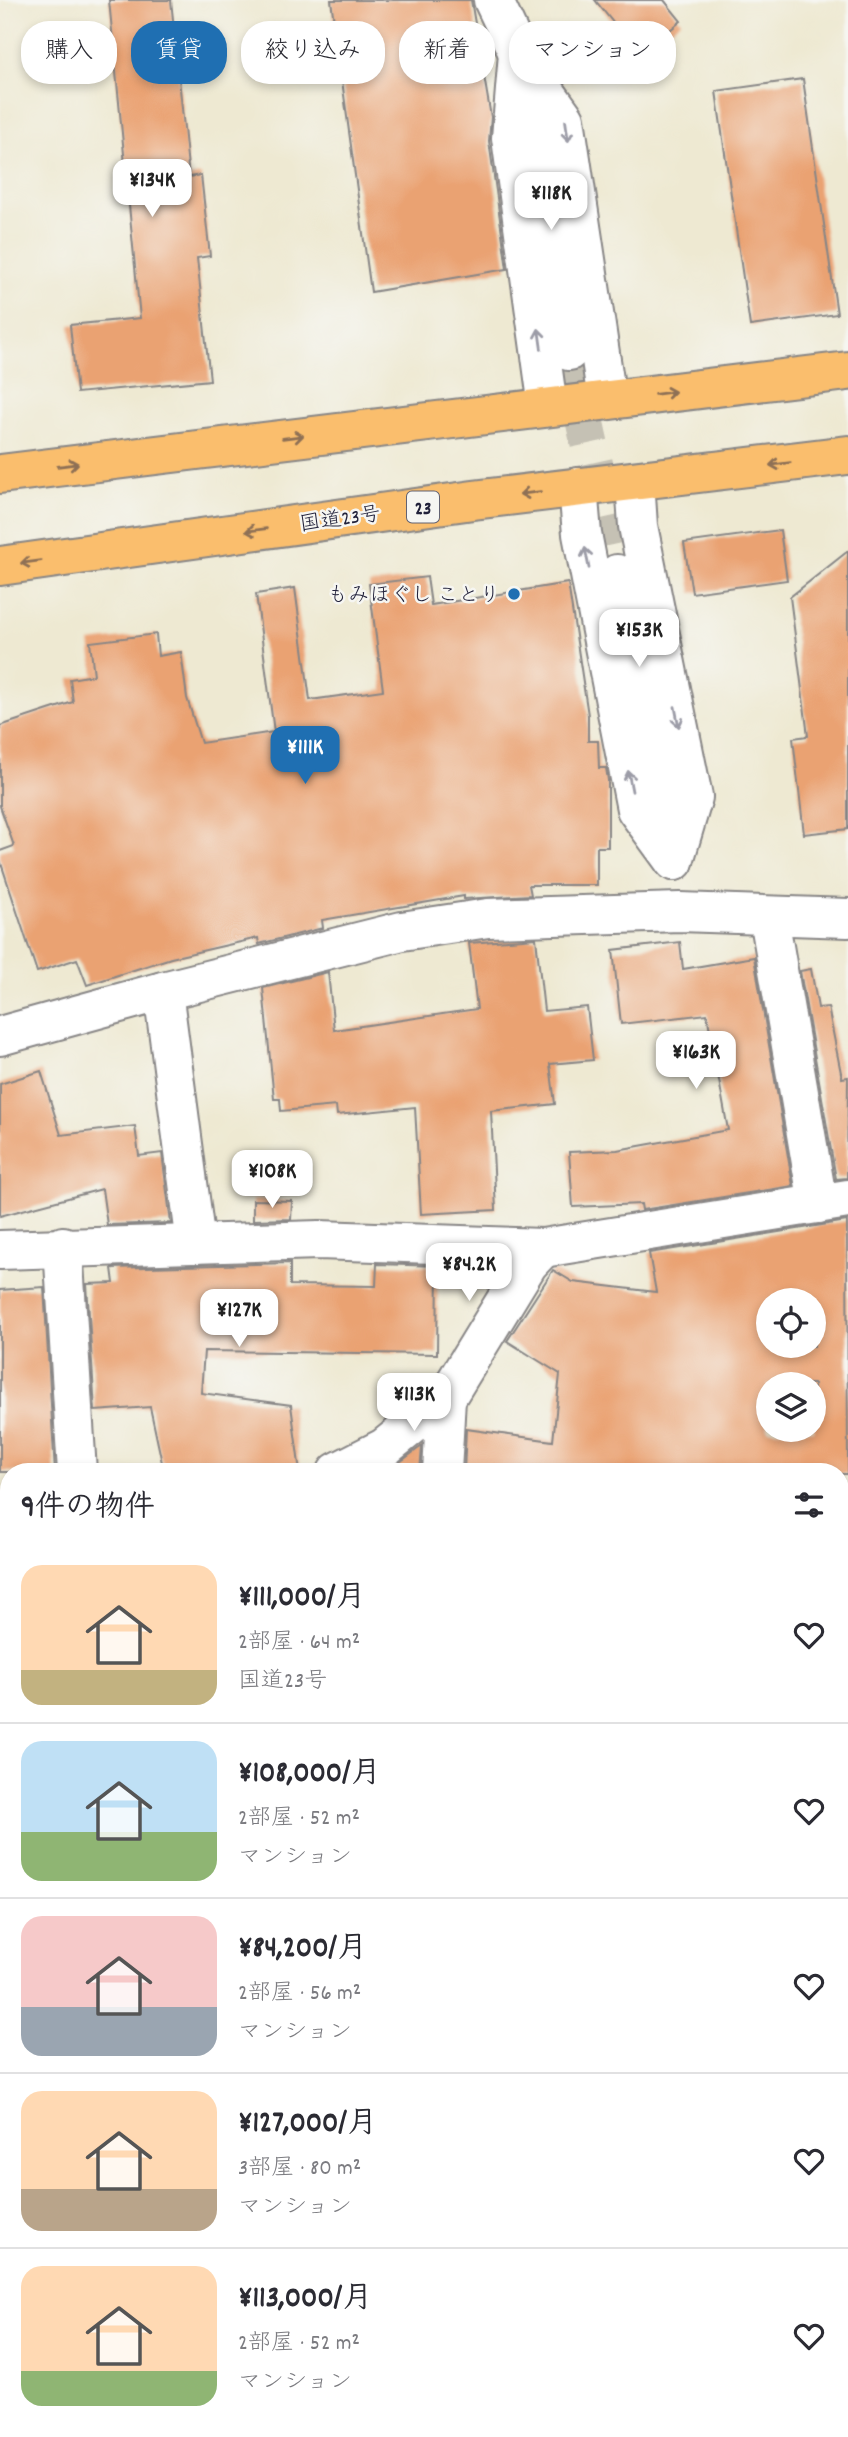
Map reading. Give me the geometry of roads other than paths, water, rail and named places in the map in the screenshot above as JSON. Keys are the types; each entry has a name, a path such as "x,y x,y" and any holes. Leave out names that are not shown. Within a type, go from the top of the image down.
{"highway":[{"path":"0,474 848,371"},
{"name":"国道23号","path":"0,566 578,487 848,455"}],"street":[{"path":"493,0 509,33"},
{"path":"516,84 511,138 548,407"},
{"path":"527,84 539,131 569,351"},
{"path":"540,84 565,120 607,400"},
{"path":"635,481 638,526 693,797 674,861"},
{"path":"578,487 582,534 636,809 674,861"},
{"path":"611,545 674,861 680,912"},
{"path":"0,1036 163,991 414,929 488,918 680,912 848,918"},
{"path":"0,1250 319,1240 543,1248 833,1202 769,917"},
{"path":"163,991 196,1244"},
{"path":"63,1246 76,1463"},
{"path":"355,1463 384,1448 446,1398 528,1264 543,1248"},
{"path":"442,1463 446,1398"}],"tunnel":[{"path":"569,351 612,545"}],"place":[{"name":"もみほぐし ことり","path":"514,594"}]}
